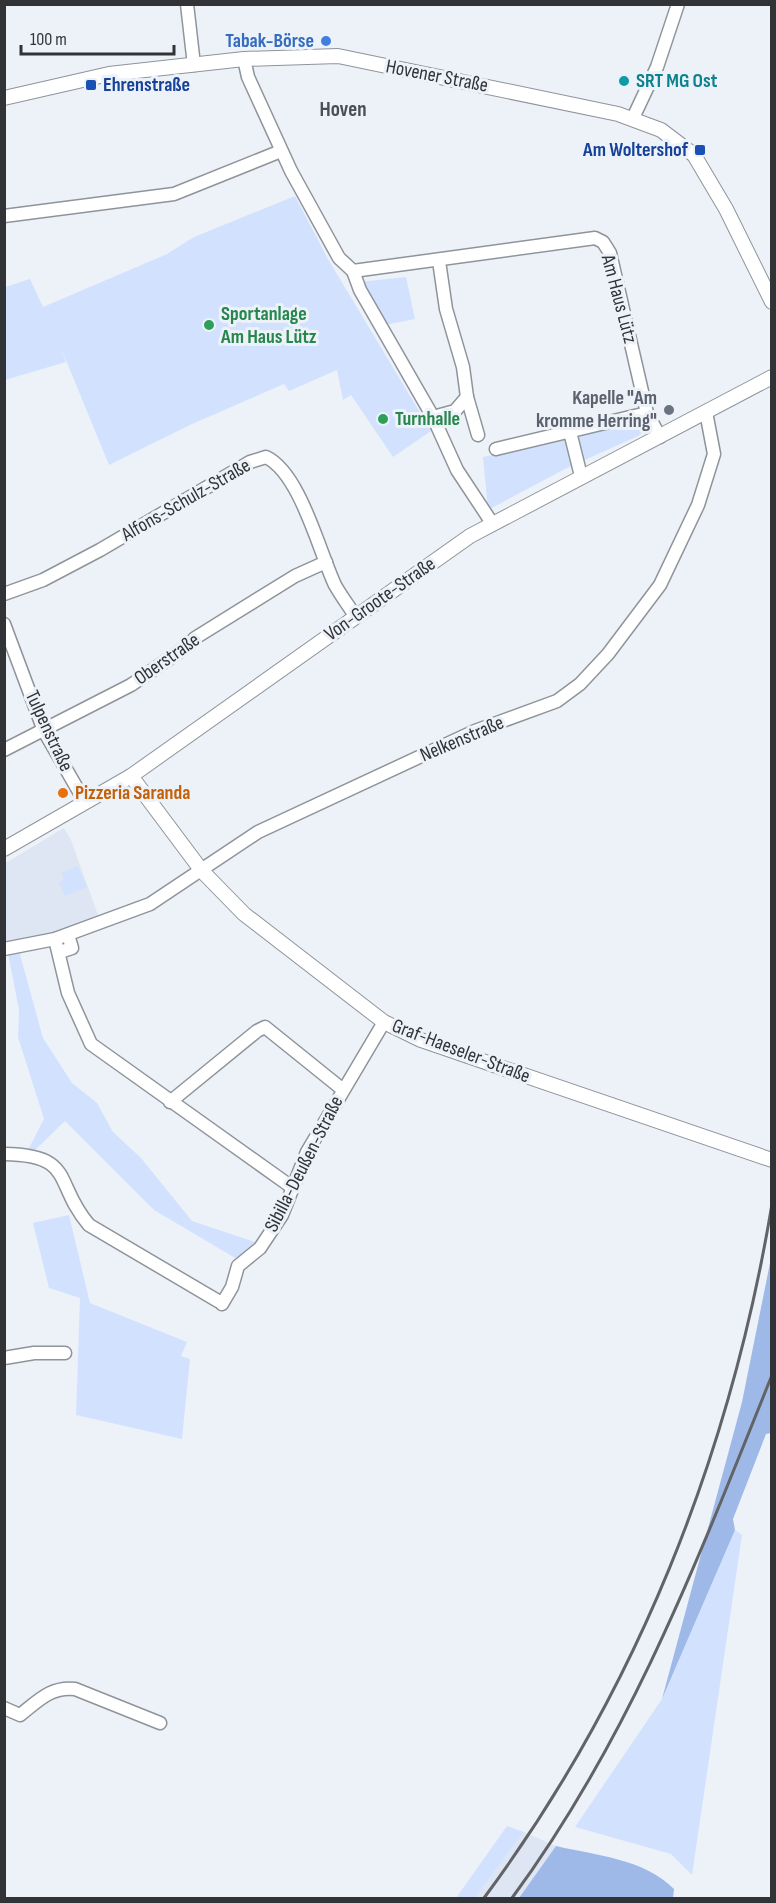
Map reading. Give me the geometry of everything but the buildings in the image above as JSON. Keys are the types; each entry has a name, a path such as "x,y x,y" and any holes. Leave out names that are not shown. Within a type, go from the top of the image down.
{"street":[{"path":"187,4 194,65"},
{"path":"633,118 657,67 678,4"},
{"name":"Hovener Straße","path":"4,98 91,77 244,59 338,56 633,118 661,130 694,155 726,209 771,302"},
{"path":"244,59 248,77 281,151 339,258 353,271 360,290 433,417 457,470 492,523"},
{"path":"4,216 174,194 281,151"},
{"name":"Am Haus Lütz","path":"353,271 595,238 603,242 610,253 647,413 660,437"},
{"path":"439,261 446,309 463,367 467,397 478,435"},
{"name":"Von-Groote-Straße","path":"4,849 131,776 356,616 492,523 771,377"},
{"path":"433,417 455,411 467,397"},
{"name":"Nelkenstraße","path":"4,949 61,937 150,904 265,829 475,731 557,701 579,684 609,654 660,585 698,505 714,454 706,412"},
{"path":"496,449 647,413"},
{"path":"570,432 581,476"},
{"name":"Alfons-Schulz-Straße","path":"4,594 53,575 250,462 266,457 276,462 302,501 336,588 356,616"},
{"name":"Oberstraße","path":"4,750 131,685 189,645 195,638 295,576 326,562"},
{"name":"Tulpenstraße","path":"4,624 44,731 85,802"},
{"name":"Graf-Haeseler-Straße","path":"131,776 202,871 244,914 384,1022 432,1044 771,1160"},
{"path":"61,937 60,952 68,993 92,1044 293,1188"},
{"name":"Sibilla-Deußen-Straße","path":"4,1154 31,1154 48,1160 64,1176 79,1213 89,1225 220,1302 232,1287 238,1266 261,1248 282,1215 307,1152 342,1089 384,1022"},
{"path":"170,1101 265,1027 342,1089"},
{"path":"4,1358 34,1353 65,1353"},
{"path":"4,1708 20,1715 45,1694 65,1687 160,1723"}],"shaded area":[{"name":"Sportanlage Am Haus Lütz","path":"295,196 328,259 431,431 393,457 351,395 343,400 337,370 289,391 284,384 192,424 109,465 61,348 66,362 5,380 5,287 30,279 43,307 167,254 194,237"},
{"path":"406,277 415,319 385,325 359,282"},
{"path":"641,421 643,432 638,436 565,469 488,510 483,457"},
{"path":"64,828 71,840 99,918 50,936 5,945 4,864"},
{"path":"78,866 87,887 65,896 59,883 64,880 61,873"},
{"path":"19,951 43,1038 72,1083 97,1103 113,1132 141,1158 192,1221 255,1242 237,1259 154,1210 65,1121 35,1150 28,1150 44,1119 18,1037 19,1010 8,953"},
{"path":"69,1215 90,1303 187,1342 181,1356 190,1359 182,1439 76,1415 80,1298 49,1288 33,1223"},
{"path":"771,1258 771,1433 766,1434 733,1519 735,1530 662,1699 742,1402"},
{"path":"735,1530 742,1535 692,1875 671,1854 575,1827 662,1699"},
{"path":"507,1826 524,1832 475,1898 456,1898"},
{"path":"524,1832 556,1846 519,1898 475,1898"},
{"path":"556,1846 619,1860 649,1871 674,1889 673,1898 519,1898"}],"railway":[{"path":"484,1898 538,1820 587,1739 631,1655 669,1569 702,1480 731,1390 754,1298 772,1204"},
{"path":"512,1898 554,1837 627,1711 717,1512 772,1375"}],"place":[{"name":"Tabak-Börse","path":"326,41"},
{"name":"SRT MG Ost","path":"624,81"},
{"name":"Ehrenstraße","path":"91,85"},
{"name":"Am Woltershof","path":"700,150"},
{"name":"Sportanlage Am Haus Lütz","path":"209,325"},
{"name":"Kapelle \"Am kromme Herring\"","path":"669,410"},
{"name":"Turnhalle","path":"383,419"},
{"name":"Pizzeria Saranda","path":"63,793"}],"district":[{"name":"Hoven","path":"343,109"}]}
